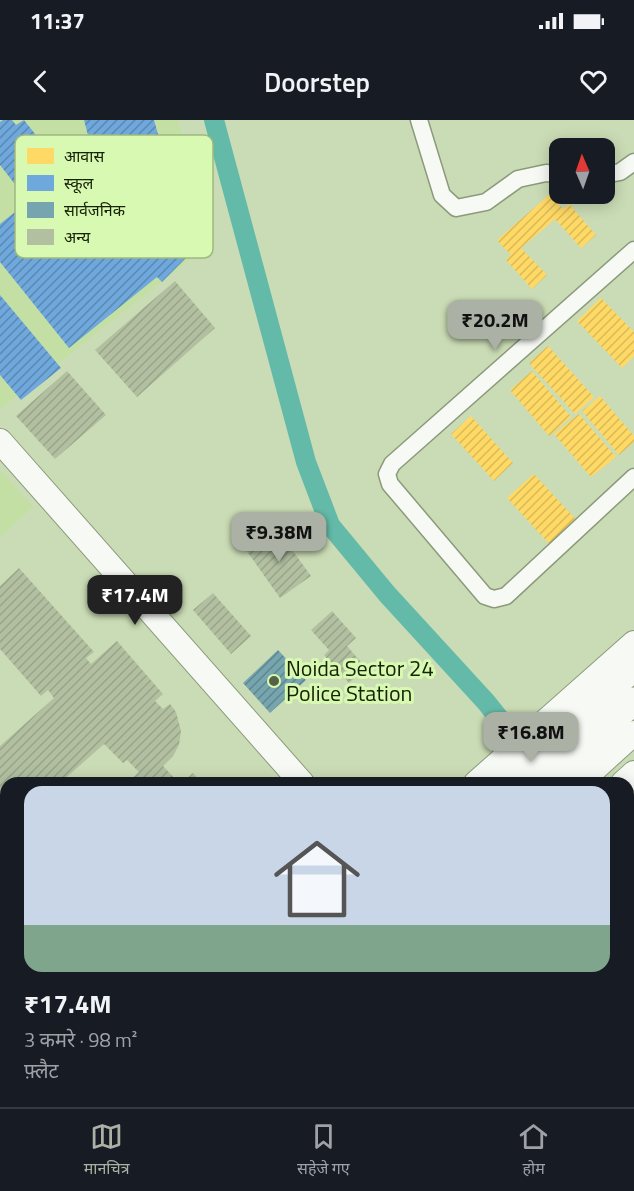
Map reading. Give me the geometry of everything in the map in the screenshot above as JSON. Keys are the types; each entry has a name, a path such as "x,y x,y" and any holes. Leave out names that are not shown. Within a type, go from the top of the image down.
{"main road":[{"path":"493,777 634,667"},
{"path":"549,777 634,701"}],"street":[{"path":"419,120 442,195 456,208 486,202 518,179 549,174"},
{"path":"615,173 634,162"},
{"path":"634,250 392,464 387,474 390,484 478,587 486,596 494,599 506,596 634,477"},
{"path":"0,441 297,777"},
{"path":"580,692 597,658 634,624"},
{"path":"492,777 547,721 634,643"},
{"path":"587,776 634,733"}],"shaded area":[{"path":"0,120 178,120 182,135 15,135 15,258 192,258 0,409"},
{"path":"0,470 33,507 0,537"}],"building: आवास":[{"path":"549,195 549,204 559,204 563,209 569,204 596,235 581,248 555,219 521,248 547,275 532,289 506,260 511,255 497,240"},
{"path":"601,298 634,332 634,356 622,368 577,321"},
{"path":"548,346 594,397 575,414 529,363"},
{"path":"532,371 571,417 549,436 510,390"},
{"path":"600,396 634,436 634,442 619,455 582,411"},
{"path":"579,414 616,457 591,477 554,434"},
{"path":"471,416 513,463 494,481 451,434"},
{"path":"534,474 579,523 552,547 507,498"}],"building: स्कूल":[{"path":"12,120 16,125 24,120 36,135 15,135 15,184 0,165 0,122"},
{"path":"84,120 154,120 158,135 88,135"},
{"path":"15,212 15,258 186,258 162,282 157,277 69,348 0,262 0,224"},
{"path":"0,295 61,368 21,400 0,375"}],"building: सार्वजनिक":[{"name":"Noida Sector 24 Police Station","path":"278,650 306,680 270,713 243,683"}],"building: अन्य":[{"path":"175,281 215,328 137,397 95,350"},
{"path":"67,371 106,415 55,459 16,416"},
{"path":"277,529 311,576 280,598 246,550"},
{"path":"19,568 94,652 86,658 91,664 117,641 163,694 155,701 163,709 170,704 176,712 181,731 179,745 173,756 163,766 173,777 134,777 139,772 127,760 123,763 104,744 67,777 0,777 0,746 54,698 48,690 41,696 0,649 0,586"},
{"path":"213,593 251,636 231,654 193,610"},
{"path":"332,611 356,638 347,646 366,668 349,683 324,655 329,650 311,630"}],"waterway":[{"path":"214,120 306,462 330,525 387,594 486,702 529,756"}],"place":[{"name":"Noida Sector 24 Police Station","path":"274,681"}]}
